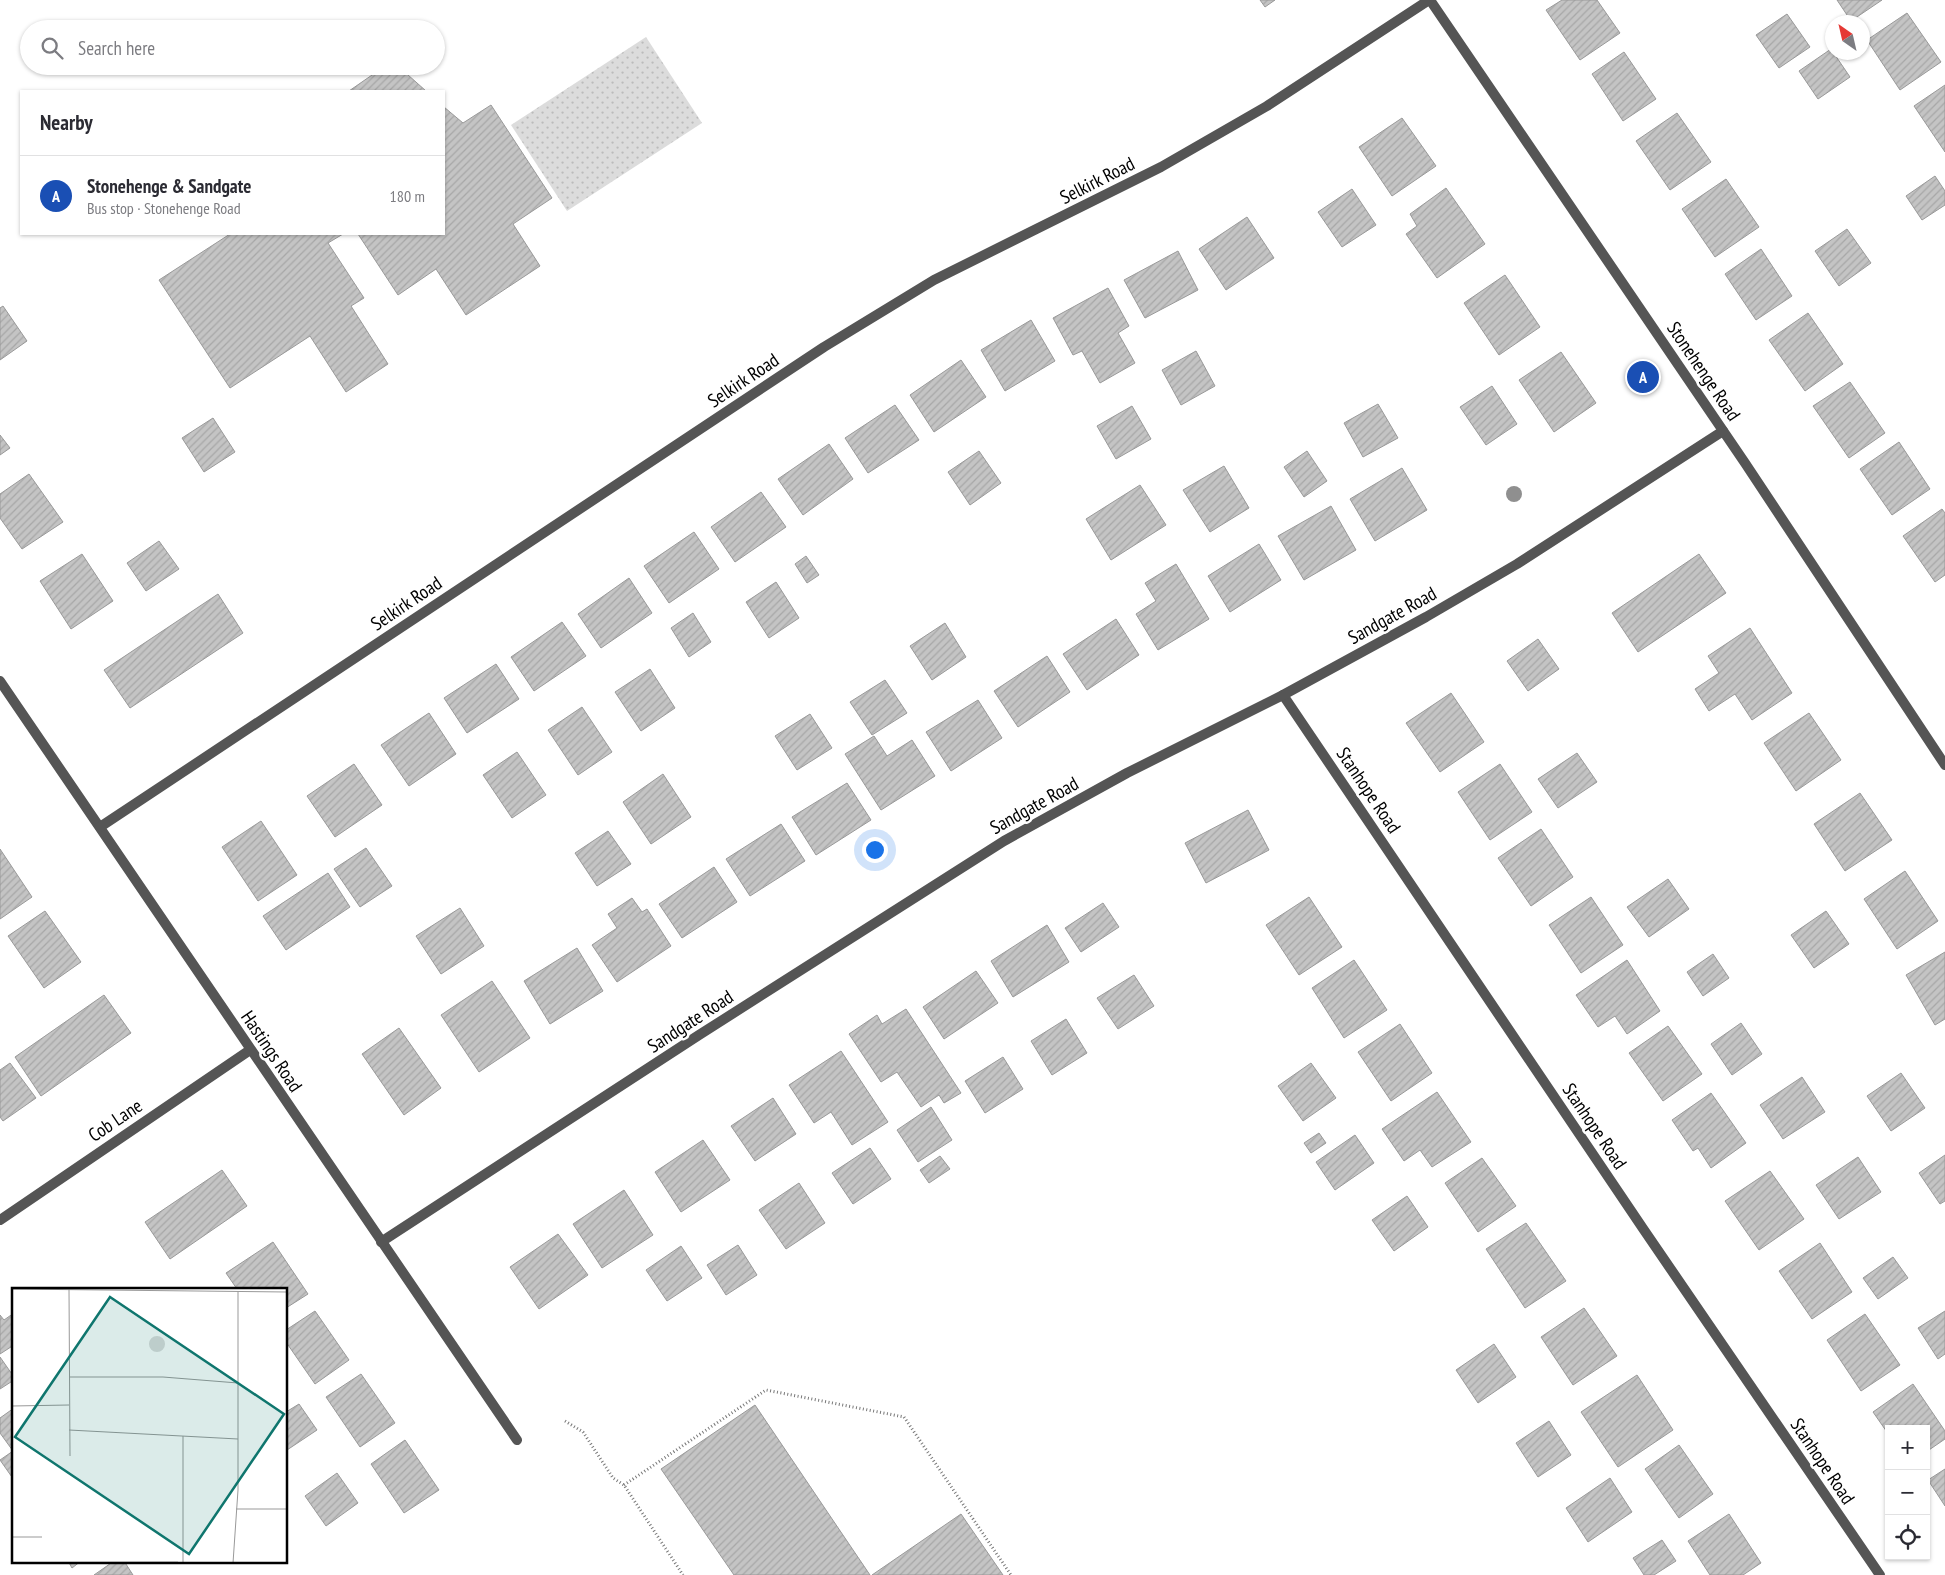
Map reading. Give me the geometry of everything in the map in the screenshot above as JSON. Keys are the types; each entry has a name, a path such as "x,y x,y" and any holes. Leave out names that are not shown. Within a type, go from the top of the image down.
{"street":[{"name":"Stonehenge Road","path":"1430,0 1723,431 1945,765"},
{"name":"Selkirk Road","path":"100,827 824,347 934,280 1161,168 1266,106 1430,0"},
{"name":"Sandgate Road","path":"381,1242 1004,841 1127,773 1283,695 1517,564 1723,431"},
{"name":"Hastings Road","path":"0,681 517,1440"},
{"name":"Stanhope Road","path":"1283,695 1880,1575"},
{"name":"Cob Lane","path":"0,1220 250,1050"}],"path":[{"path":"624,1485 766,1390 904,1417 1010,1575"},
{"path":"565,1420 583,1432 613,1478 624,1485 683,1575"}],"shaded area":[{"path":"646,37 702,123 567,211 511,125"}],"building":[{"path":"1260,0 1275,0 1265,7"},
{"path":"1562,0 1597,0 1620,33 1580,60 1546,10"},
{"path":"1837,0 1882,0 1860,15 1847,15"},
{"path":"1907,13 1941,62 1900,90 1870,45 1870,38"},
{"path":"1787,14 1810,47 1779,68 1756,35"},
{"path":"1624,52 1656,99 1623,121 1592,74"},
{"path":"1825,53 1825,60 1838,60 1850,77 1818,99 1799,71"},
{"path":"372,75 408,75 425,90 350,90"},
{"path":"1945,85 1945,152 1914,106"},
{"path":"491,105 552,198 513,224 540,266 466,315 436,269 398,295 359,235 445,235 445,108 463,123"},
{"path":"1677,113 1711,162 1670,190 1636,141"},
{"path":"1402,118 1436,166 1392,196 1359,147"},
{"path":"1935,176 1945,191 1945,205 1922,220 1906,196"},
{"path":"1726,179 1759,227 1715,257 1682,209"},
{"path":"1446,188 1485,244 1437,278 1406,234 1417,226 1410,214"},
{"path":"1352,189 1376,225 1342,247 1318,212"},
{"path":"1247,217 1274,258 1226,290 1199,249"},
{"path":"1847,229 1871,263 1839,286 1815,251"},
{"path":"228,235 341,235 328,243 364,298 351,306 388,364 346,392 310,336 230,388 159,280"},
{"path":"1761,249 1792,296 1756,320 1725,274"},
{"path":"1178,251 1198,290 1145,318 1124,280"},
{"path":"1505,275 1540,327 1499,355 1464,303"},
{"path":"1108,288 1129,326 1118,333 1135,363 1100,383 1082,351 1073,355 1053,318"},
{"path":"3,306 27,341 0,360 0,308"},
{"path":"1808,313 1843,364 1805,391 1769,340"},
{"path":"1031,320 1055,361 1005,391 981,350"},
{"path":"1196,351 1215,386 1181,405 1162,370"},
{"path":"1561,352 1596,403 1554,432 1519,380"},
{"path":"961,360 986,397 934,432 910,395"},
{"path":"1850,382 1885,433 1849,458 1813,406"},
{"path":"1492,386 1517,424 1486,445 1460,407"},
{"path":"1378,404 1398,438 1363,457 1344,423"},
{"path":"895,405 919,440 868,473 845,438"},
{"path":"1132,406 1151,439 1116,459 1097,426"},
{"path":"213,418 235,452 204,472 182,438"},
{"path":"0,435 10,448 0,455"},
{"path":"1899,442 1930,489 1892,515 1860,469"},
{"path":"829,444 853,479 803,515 778,479"},
{"path":"979,451 1001,483 970,505 948,472"},
{"path":"1307,451 1327,481 1304,497 1284,467"},
{"path":"1224,466 1249,508 1210,532 1183,490"},
{"path":"1402,468 1427,510 1375,541 1350,499"},
{"path":"29,474 63,522 22,549 0,518 0,494"},
{"path":"1140,485 1166,525 1111,560 1086,519"},
{"path":"761,492 786,527 735,562 711,527"},
{"path":"1331,506 1356,550 1304,580 1278,536"},
{"path":"1942,509 1945,513 1945,575 1935,582 1903,536"},
{"path":"694,532 719,569 669,603 644,566"},
{"path":"159,541 179,569 146,591 127,563"},
{"path":"1259,544 1281,580 1230,612 1208,576"},
{"path":"82,554 113,601 71,629 40,581"},
{"path":"1699,554 1726,593 1638,652 1612,613"},
{"path":"806,556 819,575 807,583 795,564"},
{"path":"1176,564 1209,619 1158,650 1136,614 1156,601 1145,583"},
{"path":"629,578 652,613 601,648 578,614"},
{"path":"776,582 799,618 769,638 746,602"},
{"path":"218,594 243,633 130,708 104,670"},
{"path":"693,613 711,642 689,657 671,628"},
{"path":"1116,619 1139,655 1087,690 1063,654"},
{"path":"562,622 586,656 534,691 511,657"},
{"path":"945,623 966,657 932,680 910,646"},
{"path":"1750,628 1792,693 1752,720 1735,694 1709,711 1695,689 1719,673 1708,656"},
{"path":"1538,639 1559,669 1528,691 1507,661"},
{"path":"1047,656 1070,692 1018,727 994,691"},
{"path":"496,664 519,699 467,733 444,698"},
{"path":"650,669 675,708 641,731 615,692"},
{"path":"885,680 907,713 872,735 850,702"},
{"path":"1451,693 1484,742 1440,772 1406,723"},
{"path":"978,700 1002,738 951,771 926,732"},
{"path":"582,707 612,752 578,775 548,730"},
{"path":"429,713 456,754 409,786 381,745"},
{"path":"1809,713 1841,760 1796,791 1764,743"},
{"path":"810,714 832,748 797,770 775,736"},
{"path":"874,736 887,756 912,740 935,776 881,810 845,754"},
{"path":"517,752 546,795 512,818 483,775"},
{"path":"1577,753 1597,782 1558,808 1538,779"},
{"path":"354,764 382,805 335,837 307,796"},
{"path":"1500,764 1532,812 1490,840 1458,792"},
{"path":"663,774 691,817 651,844 623,802"},
{"path":"847,783 871,820 816,855 792,817"},
{"path":"1860,793 1892,840 1845,871 1814,824"},
{"path":"1248,810 1269,850 1206,883 1185,843"},
{"path":"261,821 297,875 258,901 222,847"},
{"path":"781,824 805,861 750,896 726,859"},
{"path":"1541,829 1573,877 1531,906 1498,858"},
{"path":"608,831 631,864 597,886 575,853"},
{"path":"366,848 392,886 360,907 334,869"},
{"path":"0,849 32,897 0,919"},
{"path":"714,867 737,902 682,938 659,904"},
{"path":"1905,871 1938,921 1897,949 1864,899"},
{"path":"328,873 350,907 286,950 263,916"},
{"path":"1668,879 1689,909 1649,937 1627,907"},
{"path":"1309,897 1342,947 1299,975 1266,925"},
{"path":"1591,897 1623,945 1581,973 1549,925"},
{"path":"632,898 642,912 647,909 671,946 617,982 592,945 617,928 608,914"},
{"path":"1103,903 1119,927 1081,952 1065,928"},
{"path":"460,908 484,946 441,974 416,936"},
{"path":"45,911 81,962 44,988 8,936"},
{"path":"1826,911 1849,944 1814,968 1791,935"},
{"path":"1047,925 1069,962 1013,997 991,961"},
{"path":"577,948 603,991 550,1024 524,981"},
{"path":"1945,952 1945,1019 1935,1025 1906,975"},
{"path":"1713,954 1729,978 1703,996 1687,972"},
{"path":"1354,960 1387,1010 1344,1038 1312,988"},
{"path":"1627,960 1660,1011 1627,1034 1615,1016 1598,1027 1576,995"},
{"path":"976,971 998,1003 944,1039 923,1007"},
{"path":"1134,975 1154,1006 1118,1029 1097,998"},
{"path":"492,981 530,1038 479,1072 441,1015"},
{"path":"104,995 131,1033 41,1096 15,1057"},
{"path":"906,1009 961,1093 944,1103 939,1095 921,1107 897,1072 881,1082 849,1034 877,1015 882,1024"},
{"path":"1066,1019 1087,1053 1052,1075 1031,1041"},
{"path":"1741,1023 1762,1054 1732,1075 1711,1044"},
{"path":"1400,1024 1432,1073 1391,1101 1358,1052"},
{"path":"1668,1026 1702,1074 1663,1101 1629,1053"},
{"path":"399,1028 441,1088 404,1115 362,1054"},
{"path":"841,1051 888,1122 852,1145 831,1112 814,1123 789,1085"},
{"path":"1003,1057 1023,1089 985,1113 965,1081"},
{"path":"10,1063 36,1098 3,1121 0,1117 0,1070"},
{"path":"1311,1063 1336,1098 1303,1121 1278,1086"},
{"path":"1901,1073 1925,1108 1891,1131 1867,1096"},
{"path":"1802,1077 1825,1112 1783,1139 1760,1105"},
{"path":"1437,1092 1471,1142 1432,1167 1420,1150 1404,1161 1382,1129"},
{"path":"1711,1093 1746,1143 1711,1168 1698,1148 1693,1151 1672,1120"},
{"path":"773,1098 796,1134 755,1161 731,1126"},
{"path":"931,1107 952,1140 918,1162 897,1130"},
{"path":"1319,1133 1326,1143 1311,1153 1304,1143"},
{"path":"1355,1135 1374,1163 1335,1190 1316,1162"},
{"path":"703,1140 730,1180 681,1212 655,1172"},
{"path":"870,1148 891,1179 853,1204 832,1173"},
{"path":"1945,1155 1945,1201 1940,1204 1919,1173"},
{"path":"940,1156 950,1169 929,1183 920,1170"},
{"path":"1858,1157 1881,1192 1839,1219 1816,1185"},
{"path":"1482,1158 1516,1206 1478,1232 1445,1183"},
{"path":"222,1170 247,1206 170,1259 145,1222"},
{"path":"1770,1171 1804,1219 1759,1250 1725,1201"},
{"path":"799,1183 825,1223 786,1249 759,1210"},
{"path":"624,1190 653,1235 602,1268 573,1224"},
{"path":"1407,1196 1428,1227 1394,1251 1372,1220"},
{"path":"1526,1223 1566,1281 1525,1308 1486,1249"},
{"path":"558,1234 588,1275 539,1309 510,1267"},
{"path":"273,1242 308,1294 288,1307 288,1288 236,1288 226,1273"},
{"path":"1820,1243 1852,1292 1812,1319 1779,1271"},
{"path":"738,1245 757,1275 726,1295 707,1265"},
{"path":"681,1246 702,1278 667,1301 646,1270"},
{"path":"1893,1257 1908,1278 1878,1299 1863,1278"},
{"path":"1584,1308 1617,1356 1573,1385 1541,1337"},
{"path":"315,1311 349,1360 315,1384 288,1345 288,1329"},
{"path":"1945,1311 1945,1354 1938,1359 1918,1328"},
{"path":"12,1314 12,1346 0,1354 0,1315 4,1320"},
{"path":"1865,1314 1900,1365 1861,1391 1827,1340"},
{"path":"1494,1344 1516,1377 1478,1403 1456,1370"},
{"path":"0,1357 12,1374 12,1381 0,1389"},
{"path":"361,1374 395,1423 360,1447 326,1397"},
{"path":"1637,1375 1673,1430 1618,1467 1581,1412"},
{"path":"1913,1384 1945,1431 1945,1439 1930,1449 1930,1425 1885,1425 1885,1429 1873,1412"},
{"path":"299,1404 317,1430 288,1449 288,1411"},
{"path":"755,1405 870,1575 734,1575 661,1469"},
{"path":"12,1409 12,1450 0,1433 0,1418"},
{"path":"1549,1421 1571,1455 1538,1477 1516,1443"},
{"path":"405,1440 439,1490 404,1513 371,1464"},
{"path":"1679,1445 1713,1494 1679,1518 1645,1469"},
{"path":"12,1452 12,1477 0,1460"},
{"path":"1945,1469 1945,1506 1930,1483 1930,1479"},
{"path":"337,1473 358,1503 326,1526 305,1496"},
{"path":"1610,1478 1632,1512 1588,1542 1566,1508"},
{"path":"961,1514 1003,1575 872,1575"},
{"path":"1729,1514 1761,1563 1743,1575 1710,1575 1688,1541"},
{"path":"1662,1540 1676,1561 1654,1575 1644,1575 1633,1558"},
{"path":"69,1562 80,1562 72,1568"},
{"path":"113,1562 125,1562 133,1575 94,1575"}],"place":[{"name":"Stonehenge & Sandgate","path":"1643,377"}]}
